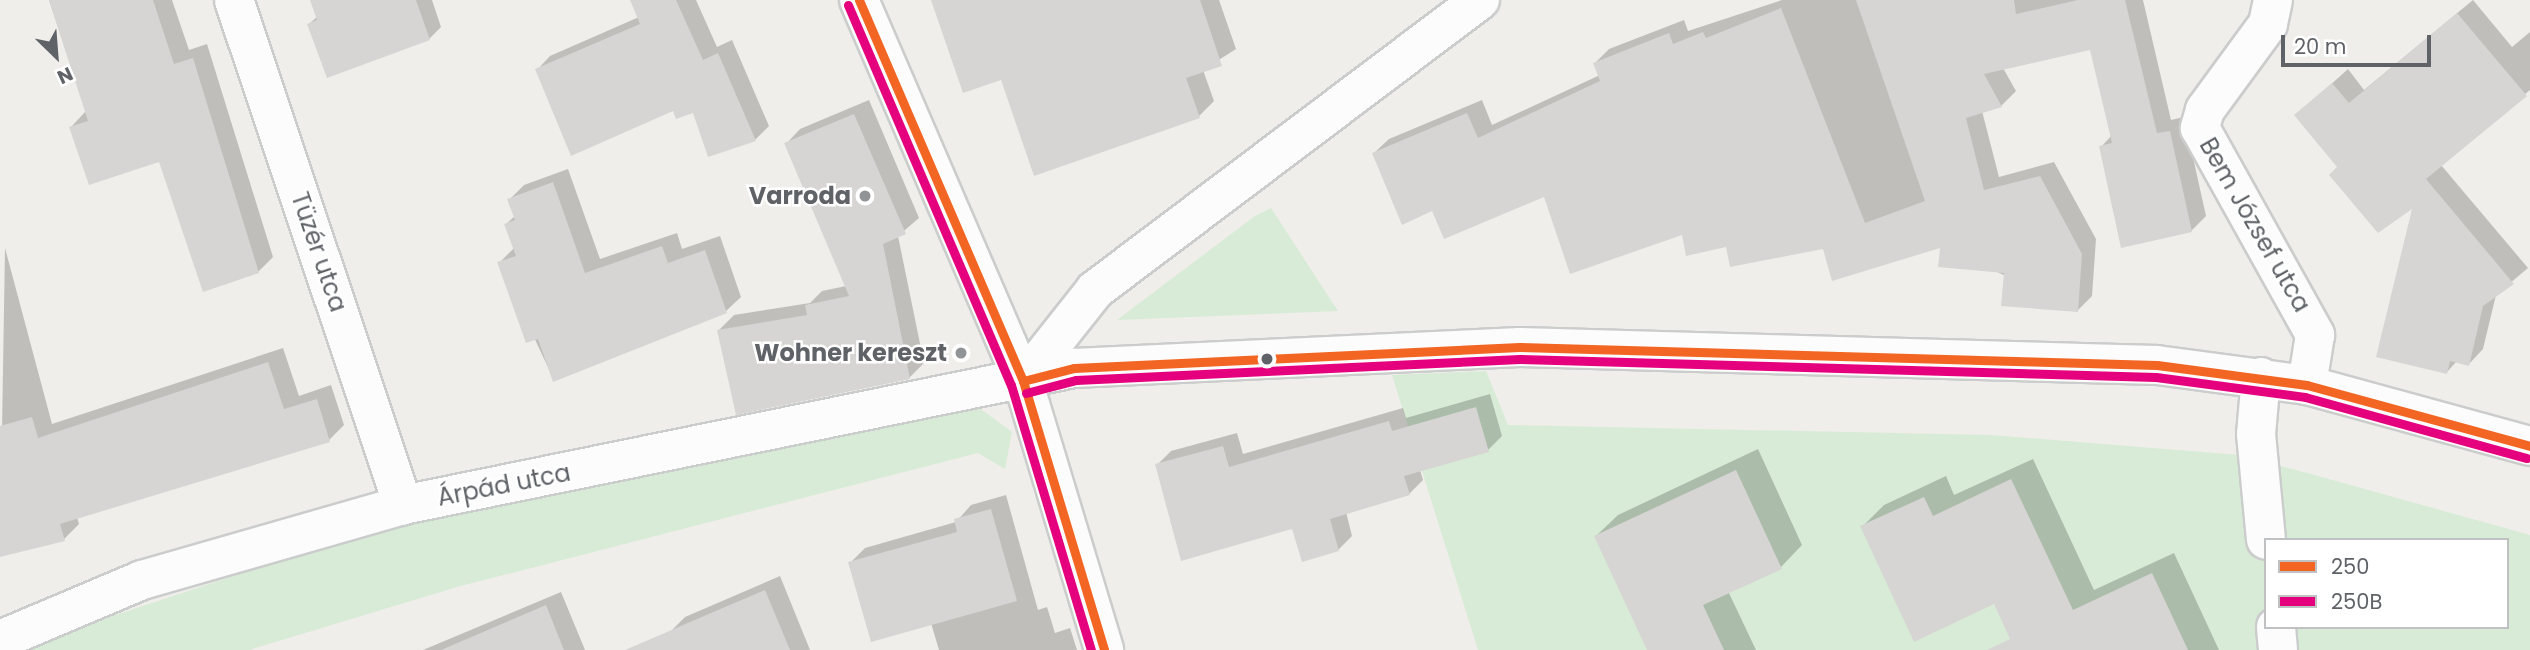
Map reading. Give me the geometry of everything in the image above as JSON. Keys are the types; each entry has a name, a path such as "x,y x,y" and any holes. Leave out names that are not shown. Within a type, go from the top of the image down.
{"street":[{"name":"Tüzér utca","path":"234,0 403,505"},
{"path":"859,0 1023,381 1104,650"},
{"path":"1023,381 1095,290 1480,0"},
{"name":"Bem József utca","path":"2273,0 2267,24 2205,110 2200,128 2312,328 2315,353 2307,386"},
{"name":"Árpád utca","path":"0,639 142,580 403,505 1023,381 1074,368 1520,347 2157,365 2261,377 2307,386 2530,446"},
{"path":"2261,377 2256,434 2266,538"},
{"path":"2276,629 2278,650"}],"green space":[{"path":"1271,208 1338,311 1117,320 1255,216"},
{"path":"1486,371 1508,425 1990,435 2239,455 2530,535 2530,650 1478,650 1392,375"},
{"path":"974,404 1012,432 1005,469 978,453 457,587 249,650 10,650 408,518"}],"building":[{"path":"49,0 153,0 174,64 193,58 259,273 203,292 159,162 89,185 69,127 88,121"},
{"path":"310,0 416,0 430,40 327,78 307,24 317,20"},
{"path":"630,0 676,0 703,60 718,53 756,141 708,157 693,113 676,119 673,111 571,156 535,69 640,24"},
{"path":"931,0 1200,0 1222,66 1186,78 1200,118 1034,176 1001,80 963,93"},
{"path":"1856,0 2014,0 2016,14 2078,0 2125,0 2157,133 2170,131 2192,232 2121,248 2099,146 2112,143 2090,50 1984,74 2002,107 1966,118 1984,190 2040,176 2082,254 2078,312 2001,306 2004,273 1938,267 1940,248 1832,281 1823,249 1730,267 1726,247 1686,256 1682,235 1570,274 1544,197 1444,239 1432,211 1402,225 1372,153 1467,113 1478,138 1600,81 1593,63 1669,33 1673,44 1703,32 1706,38 1781,8 1865,223 1925,201"},
{"path":"2457,13 2527,96 2426,179 2514,284 2483,306 2469,366 2450,361 2447,374 2376,357 2412,209 2378,233 2329,175 2337,167 2294,115 2332,83 2349,103"},
{"path":"854,114 906,234 883,244 910,379 736,415 717,330 807,315 805,305 849,296 784,143"},
{"path":"553,182 585,273 662,246 668,263 705,250 727,313 553,382 538,339 526,343 497,262 516,256 504,224 515,220 507,199"},
{"path":"268,362 284,409 317,399 330,442 60,524 65,541 0,557 0,426 32,417 38,438"},
{"path":"1476,407 1489,452 1404,476 1410,495 1330,519 1339,551 1302,562 1292,529 1181,561 1155,464 1223,446 1229,467 1389,421 1392,431"},
{"path":"1736,470 1782,569 1703,605 1724,650 1647,650 1594,536"},
{"path":"2011,479 2073,610 2152,573 2188,650 1987,650 2010,639 1994,604 1914,642 1860,526 1924,497 1933,516"},
{"path":"991,509 1017,601 871,642 848,562 957,532 954,519"},
{"path":"765,590 790,650 625,650 718,610"},
{"path":"546,605 564,650 441,650"}],"transit line":[{"name":"250","path":"859,0 1023,381 1104,650"},
{"name":"250B","path":"848,5 1011,385 1091,650"},
{"name":"250","path":"1023,381 1074,368 1520,347 2157,365 2307,385 2530,446"},
{"name":"250B","path":"1026,393 1076,380 1520,359 2156,377 2305,397 2527,458"}],"place":[{"name":"Varroda","path":"865,196"},
{"name":"Wohner kereszt","path":"961,353"}]}
